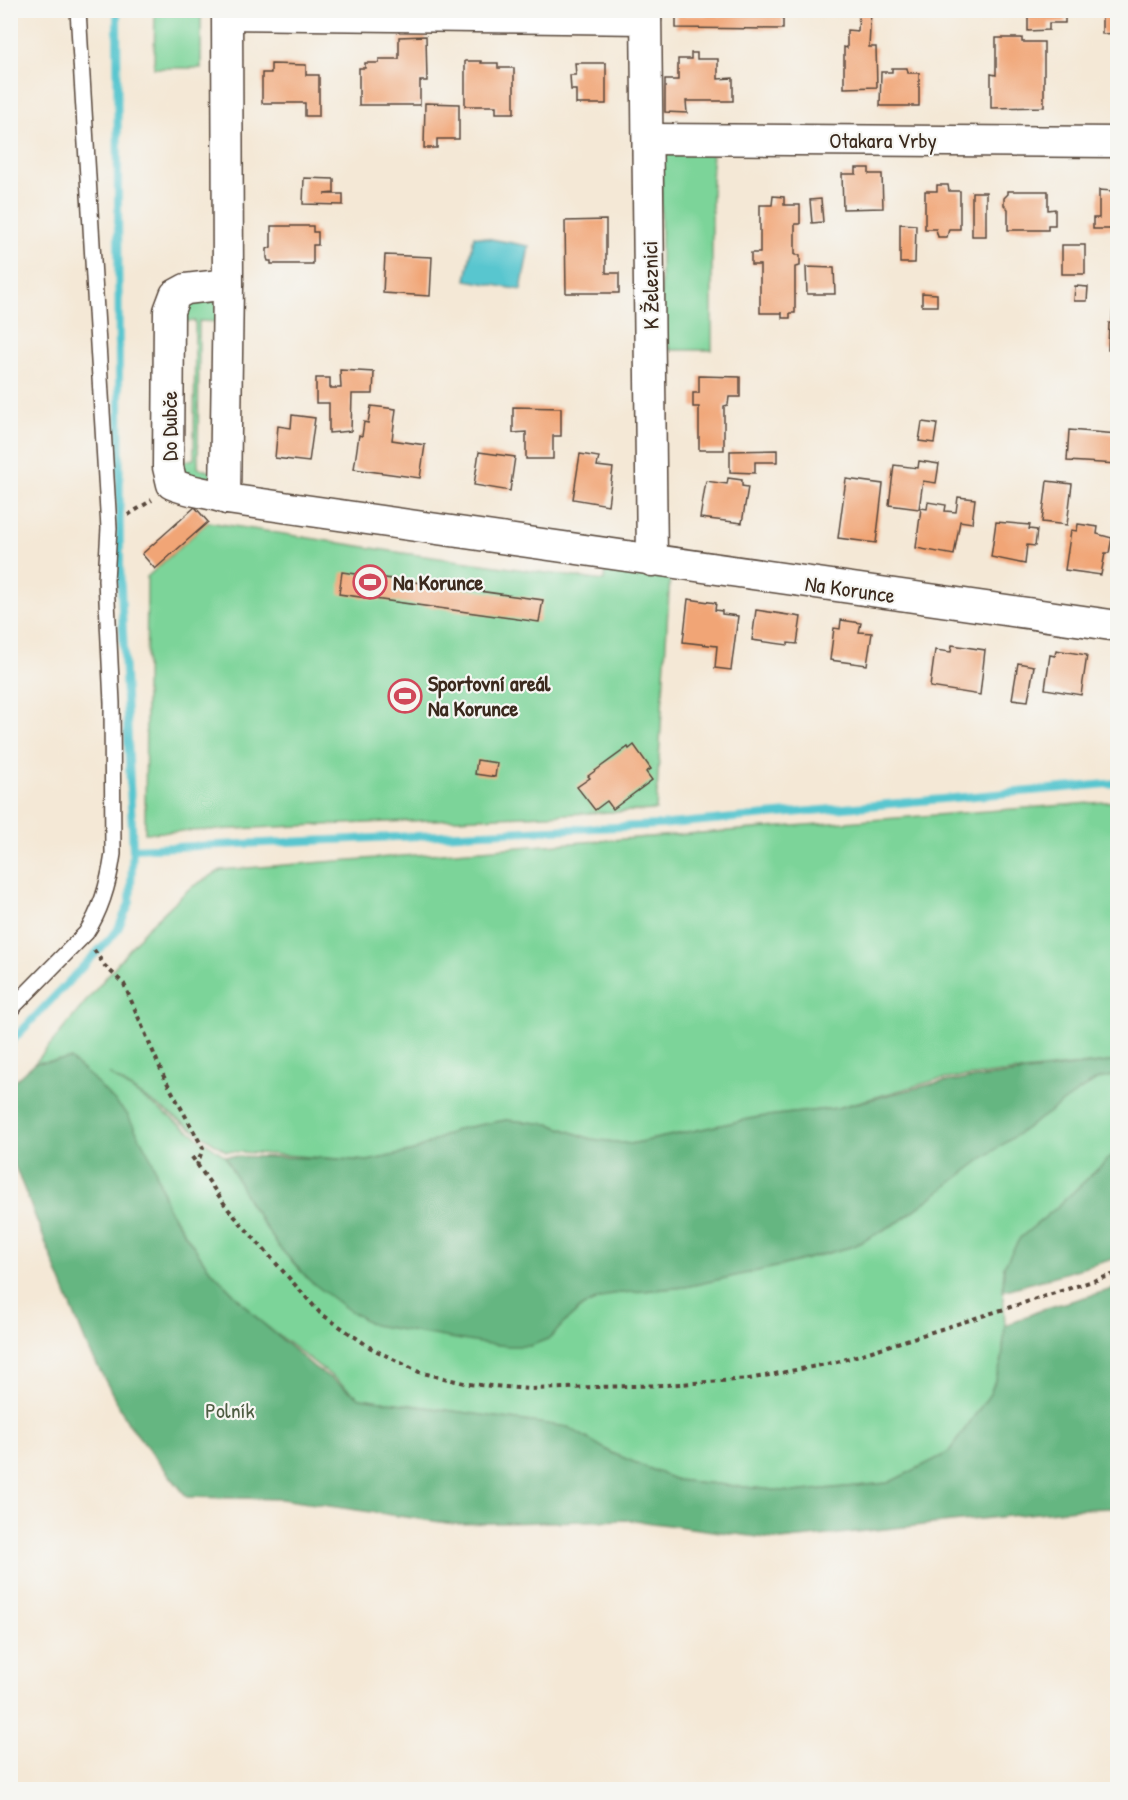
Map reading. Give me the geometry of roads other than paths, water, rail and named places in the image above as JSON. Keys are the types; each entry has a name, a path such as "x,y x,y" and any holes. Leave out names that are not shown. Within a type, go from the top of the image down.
{"street":[{"path":"227,499 225,498 228,285 227,12 646,15"},
{"name":"K Železnici","path":"646,15 652,561"},
{"name":"Otakara Vrby","path":"648,139 1118,142"},
{"name":"Do Dubče","path":"227,499 208,492 190,492 172,484 168,466 169,311 175,294 186,289 228,285"},
{"name":"Na Korunce","path":"227,499 1118,626"}],"lane":[{"path":"10,1010 89,928 100,908 113,854 112,713 106,580 109,528 78,10"}],"water":[{"path":"474,236 529,246 521,290 466,280"}],"waterway":[{"path":"10,1043 117,931 130,902 133,849 120,566 117,10"},
{"path":"133,849 659,825 1118,783"}],"place":[{"name":"Na Korunce","path":"370,582"},
{"name":"Sportovní areál Na Korunce","path":"405,696"}],"park label":[{"name":"Polník","path":"230,1410"}]}
